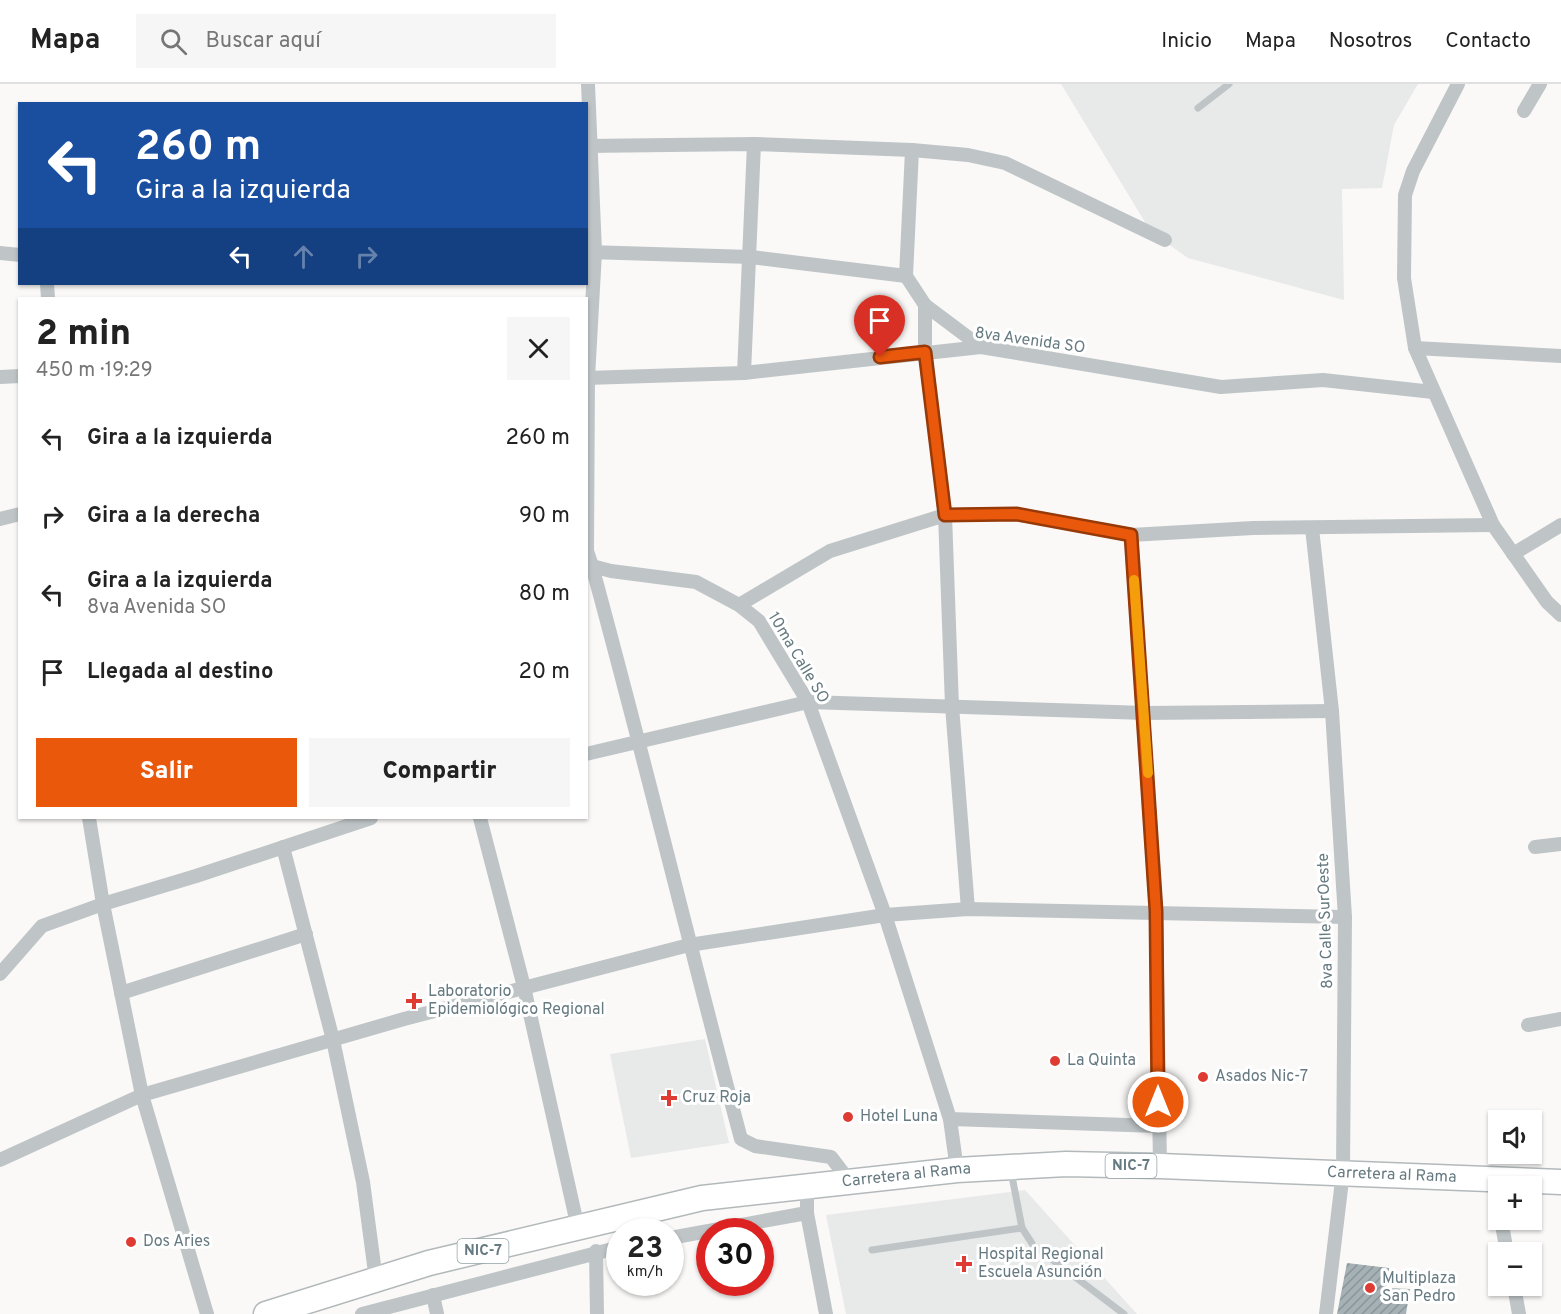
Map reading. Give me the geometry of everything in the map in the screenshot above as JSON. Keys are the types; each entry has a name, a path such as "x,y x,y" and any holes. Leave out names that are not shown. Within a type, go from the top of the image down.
{"highway":[{"name":"Carretera al Rama","path":"266,1314 429,1263 702,1198 807,1186 957,1170 1066,1164 1488,1179"},
{"name":"Carretera al Rama","path":"1542,1181 1561,1182"}],"street":[{"path":"588,84 591,252 588,346"},
{"path":"1458,84 1413,171 1405,195 1404,278 1415,348 1493,525 1547,602 1561,615"},
{"path":"1524,111 1540,84"},
{"path":"589,146 754,144 912,150 968,155 1005,164 1165,240"},
{"path":"744,373 751,257 754,144"},
{"path":"912,150 906,276 925,305 981,347"},
{"path":"591,252 751,257 906,276"},
{"path":"0,253 18,255"},
{"path":"925,305 925,352 945,515 952,706 968,909"},
{"name":"8va Avenida SO","path":"588,378 744,373 981,347 1221,387 1323,380 1433,392"},
{"path":"1415,348 1561,356"},
{"path":"0,377 18,376"},
{"path":"0,519 18,514"},
{"path":"739,605 830,551 945,515 1016,514 1131,535 1253,528 1493,525"},
{"path":"1513,554 1561,525"},
{"name":"8va Calle SurOeste","path":"1312,528 1332,711 1345,917 1343,1172 1326,1314"},
{"path":"1131,535 1156,911 1160,1166"},
{"path":"589,567 639,740 689,945 741,1138 755,1146 831,1157 850,1182"},
{"name":"10ma Calle SO","path":"589,567 696,582 739,605 759,621 808,702 885,915 950,1119 957,1170"},
{"path":"588,753 808,702 1144,713 1332,711"},
{"path":"89,819 102,904 142,1095 207,1314"},
{"path":"0,975 42,926 102,904 368,819"},
{"path":"480,819 525,987 578,1228"},
{"path":"1535,847 1561,844"},
{"path":"283,847 333,1040 363,1182 376,1280"},
{"path":"0,1160 142,1095 525,987 689,945 885,915 968,909 1156,911 1345,917"},
{"path":"121,993 306,934"},
{"path":"1528,1025 1561,1019"},
{"path":"950,1119 1158,1126"},
{"path":"807,1186 807,1213 826,1314"},
{"path":"684,1235 807,1213"},
{"path":"362,1314 606,1249"},
{"path":"596,1251 597,1314"},
{"path":"433,1294 437,1314"},
{"path":"1516,1296 1519,1314"}],"lane":[{"path":"1198,108 1229,84"},
{"path":"1011,1167 1022,1228 1033,1245 1124,1314"},
{"path":"872,1250 1022,1228"}],"shaded area":[{"path":"1061,84 1418,84 1394,125 1382,188 1342,189 1344,300 1188,258 1151,232"},
{"name":"Cruz Roja","path":"705,1039 729,1143 631,1158 610,1054"},
{"name":"Hospital Regional Escuela Asunción","path":"1025,1190 1137,1314 846,1314 826,1215"}],"building":[{"name":"Multiplaza San Pedro","path":"1347,1263 1389,1268 1387,1288 1410,1289 1406,1314 1337,1314"}],"slow traffic":[{"path":"1134,580 1148,773"}],"place":[{"name":"Laboratorio Epidemiológico Regional","path":"414,1001"},
{"name":"La Quinta","path":"1055,1061"},
{"name":"Asados Nic-7","path":"1203,1077"},
{"name":"Cruz Roja","path":"669,1098"},
{"name":"Hotel Luna","path":"848,1117"},
{"name":"Dos Aries","path":"131,1242"},
{"name":"Hospital Regional Escuela Asunción","path":"964,1264"},
{"name":"Multiplaza San Pedro","path":"1370,1288"}],"route":[{"path":"880,357 925,352 945,515 1016,514 1131,535 1156,911 1158,1102"}]}
